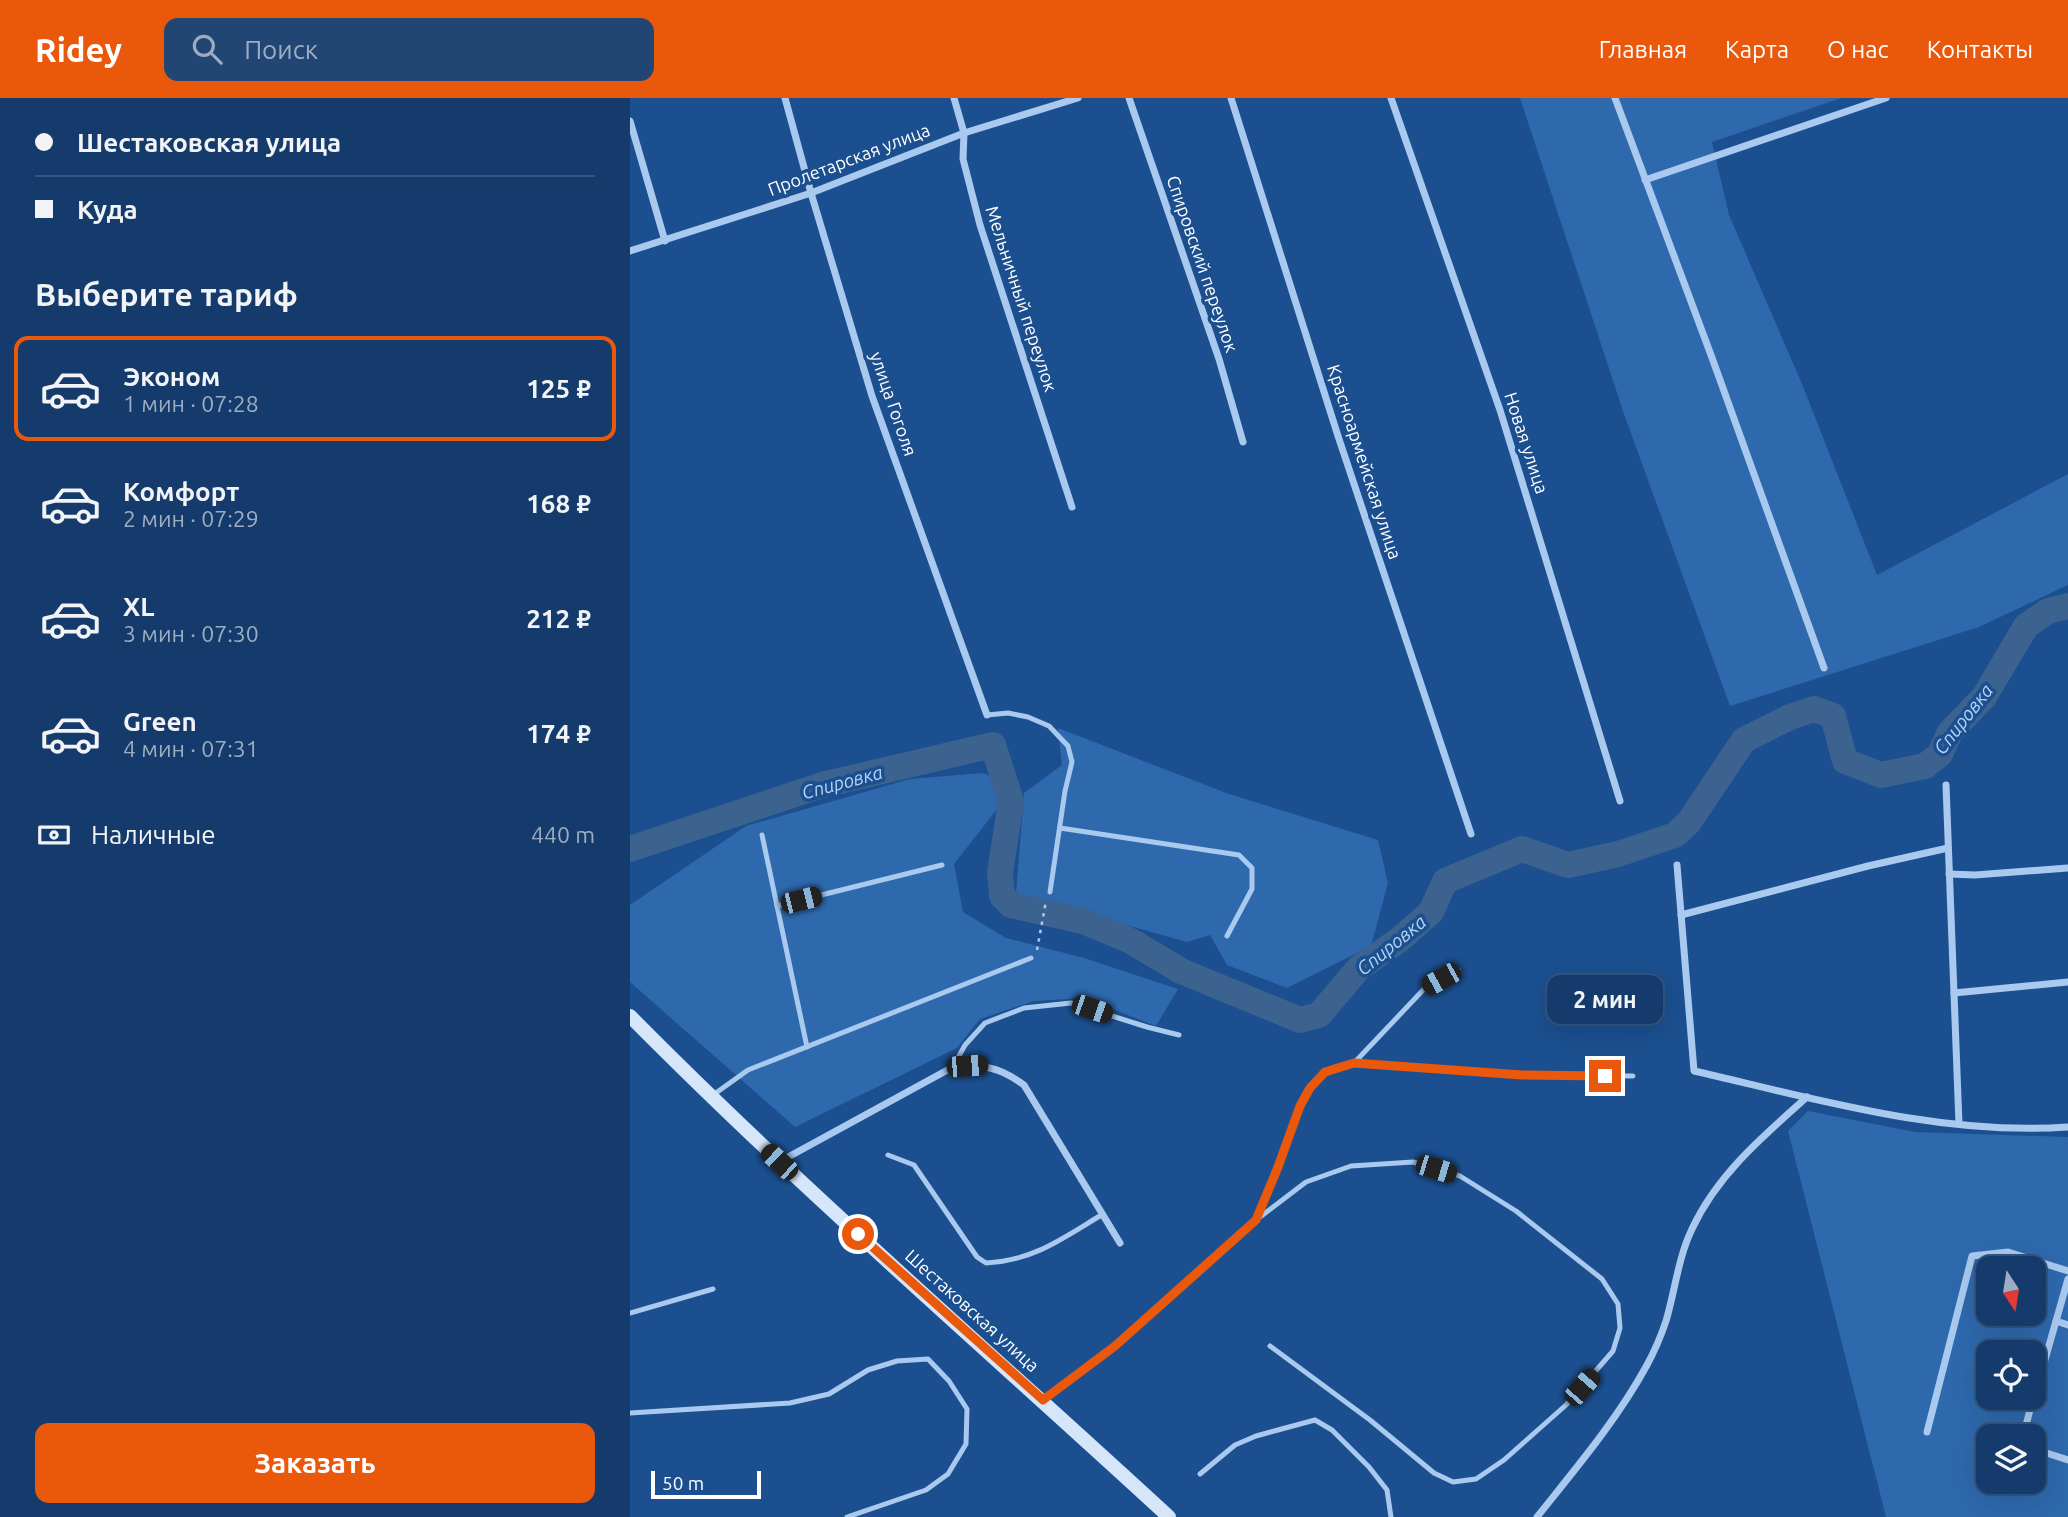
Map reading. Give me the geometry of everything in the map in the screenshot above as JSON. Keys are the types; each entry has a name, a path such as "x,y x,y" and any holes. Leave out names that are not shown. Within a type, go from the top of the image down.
{"main road":[{"name":"Шестаковская улица","path":"630,1016 779,1162 1169,1517"}],"street":[{"name":"улица Гоголя","path":"785,98 872,396 987,715"},
{"name":"Мельничный переулок","path":"954,98 964,133 962,159 979,225 1072,507"},
{"name":"Пролетарская улица","path":"630,251 811,193 964,133 1078,98"},
{"name":"Спировский переулок","path":"1129,98 1219,359 1243,442"},
{"name":"Красноармейская улица","path":"1231,98 1338,436 1472,834"},
{"name":"Новая улица","path":"1391,98 1500,410 1620,801"},
{"path":"1615,98 1824,668"},
{"path":"1645,180 1886,98"},
{"path":"630,121 665,241"},
{"path":"1946,785 1959,1124"},
{"path":"1681,915 1948,848"},
{"path":"1677,866 1694,1071 1919,1120 1983,1126 2068,1126"},
{"path":"1949,874 1975,876 2068,869"},
{"path":"1954,993 2068,982"},
{"path":"779,1162 953,1067 981,1065 1009,1074 1024,1085 1120,1243"},
{"path":"1537,1517 1628,1399 1648,1363 1665,1324 1691,1230 1713,1191 1741,1158 1807,1097"},
{"path":"1927,1432 1972,1256 2008,1252 2068,1271"},
{"path":"2046,1354 2068,1279"},
{"path":"2056,1321 2068,1325"},
{"path":"2046,1453 2068,1460"}],"lane":[{"path":"987,715 1007,713 1028,717 1049,726 1068,746 1072,762 1050,892"},
{"path":"1059,828 1240,855 1252,868 1252,889 1227,936"},
{"path":"762,835 807,1047"},
{"path":"777,906 942,865"},
{"path":"710,1097 748,1070 1031,958"},
{"path":"1354,1063 1425,988 1458,970"},
{"path":"953,1067 965,1045 985,1023 1024,1008 1071,1003 1179,1035"},
{"path":"1256,1220 1300,1106 1310,1088 1325,1072 1354,1063 1522,1075 1633,1076"},
{"path":"888,1155 914,1165 977,1257 986,1263 1021,1259 1046,1249 1103,1214"},
{"path":"1043,1400 1115,1346 1256,1220 1306,1182 1352,1166 1413,1162 1460,1176 1516,1211 1602,1279 1618,1304 1620,1328 1613,1351 1566,1405 1504,1460 1476,1479 1453,1482 1434,1474 1370,1420 1270,1346"},
{"path":"630,1313 713,1289"},
{"path":"630,1413 790,1403 829,1394 868,1370 897,1361 928,1359 949,1381 967,1409 966,1444 948,1474 926,1490 847,1517"},
{"path":"1200,1475 1235,1445 1256,1436 1315,1420 1332,1430 1387,1490 1391,1517"}],"path":[{"path":"1031,958 1036,952 1044,906"}],"shaded area":[{"path":"1520,98 1841,98 1712,142 1729,215 1802,384 1877,575 2068,474 2068,585 1979,627 1730,706 1624,414"},
{"path":"1058,728 1229,794 1378,840 1388,883 1371,946 1287,988 1227,965 1210,935 1187,942 1016,894 1024,793 1062,765"},
{"path":"983,773 1000,780 1005,799 954,864 963,912 1006,938 1084,958 1178,989 1156,1026 1084,998 1034,1001 980,1019 957,1048 795,1127 630,982 630,905 746,826 910,779"},
{"path":"1808,1111 1915,1132 2068,1137 2068,1517 1886,1517 1788,1131"}],"waterway":[{"name":"Спировка","path":"630,849 822,785 993,745 1011,801 1000,873 1002,896 1011,905 1083,921 1131,941 1181,971 1300,1020 1319,1015 1359,968 1399,940 1431,912 1445,881 1522,849 1568,865 1618,854 1675,835 1689,822 1744,740 1790,717 1814,709 1833,716 1845,761 1881,775 1925,766 1940,754 1950,732 1984,697 2026,626 2048,611 2068,606"}],"route":[{"path":"858,1234 1043,1400 1115,1346 1256,1220 1300,1106 1310,1088 1325,1072 1354,1063 1522,1075 1605,1076"}]}
